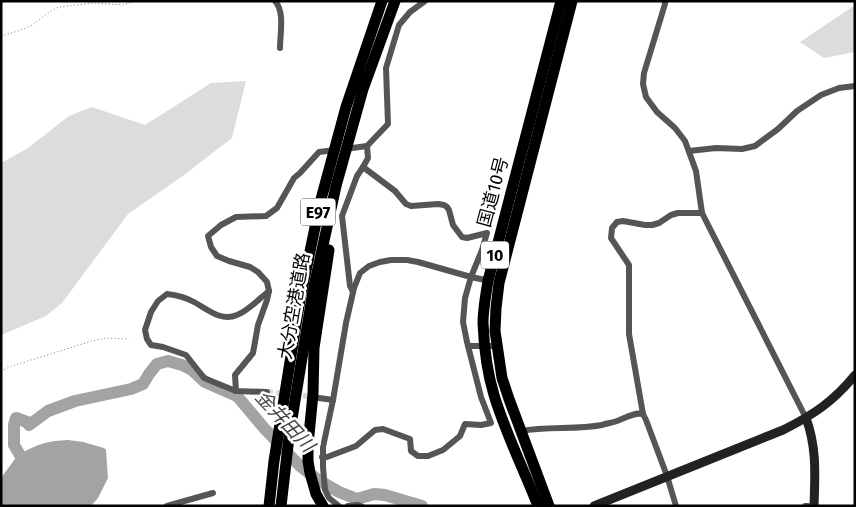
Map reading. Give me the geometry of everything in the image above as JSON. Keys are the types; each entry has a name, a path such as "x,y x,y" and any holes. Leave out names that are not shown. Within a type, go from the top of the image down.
{"highway":[{"name":"大分空港道路","path":"270,506 274,461 300,300 320,203 346,106 382,1"},
{"name":"大分空港道路","path":"281,506 289,437 313,291 336,186 363,89 395,1"},
{"name":"国道10号","path":"549,506 502,378 495,331 494,282 561,1"},
{"name":"国道10号","path":"538,506 494,394 484,346 483,321 485,299 494,282 572,1"},
{"path":"323,506 316,494 319,488 308,461 314,348 335,218 363,89"},
{"path":"264,506 274,461"}],"street":[{"path":"275,1 278,5 281,19 280,48"},
{"path":"665,1 666,4 644,73 646,97 657,112 675,128 685,141 696,171 702,213 806,418 812,433 814,451 814,506"},
{"path":"236,390 235,375 253,353 258,325 269,291 266,282 258,272 250,267 217,256 208,236 221,225 236,217 266,216 277,208 294,178 300,174 319,152 364,146 388,124 386,68 399,25 421,2"},
{"path":"689,151 716,148 742,149 755,146 821,95 839,88 855,86"},
{"path":"353,292 350,286 342,216 357,176 368,158 364,146"},
{"path":"322,457 327,457 356,446 375,430 383,429 410,439 411,451 418,456 428,456 443,450 460,436 465,424 481,425 491,423 481,397 463,322 465,298 470,277 487,233 467,238 462,237 453,225 449,210 444,204 411,206 406,204 395,191 363,167"},
{"path":"676,506 668,476 643,414 629,334 629,265 611,238 612,228 617,222 623,221 652,225 678,213 702,213"},
{"path":"339,506 319,488 323,475 323,447 346,322 353,292 360,273 369,266 391,260 418,262 494,282"},
{"path":"267,392 236,390 204,378 186,355 151,345 145,330 151,312 158,301 167,294 177,295 221,317 228,318 237,316 269,291"},
{"path":"468,346 497,346"},
{"path":"594,506 783,430 806,418 830,401 855,374"},
{"path":"319,398 333,400"},
{"path":"521,431 534,428 595,426 615,422 634,414 643,414"},
{"path":"167,506 213,493"},
{"path":"348,506 362,506"}],"path":[{"path":"1,36 30,26 59,7 94,3 123,5 135,1"},
{"path":"1,371 92,341 106,338 129,338"}],"shaded area":[{"path":"855,5 855,52 824,58 800,42"},
{"path":"246,81 232,138 184,175 128,214 62,303 46,316 1,335 1,163 28,148 69,116 92,107 145,125 211,83"},
{"path":"68,440 83,442 106,450 108,478 98,498 91,506 1,506 1,478 17,456 16,451 18,449 22,453 44,443"}],"waterway":[{"name":"金井田川","path":"26,465 14,445 16,418 27,422 29,425 48,411 75,401 131,389 143,384 157,364 168,361 192,370 205,382 237,396 299,465 318,480 339,492 357,499 374,494 385,495 422,506"}],"tunnel":[{"path":"267,392 316,397"}]}
